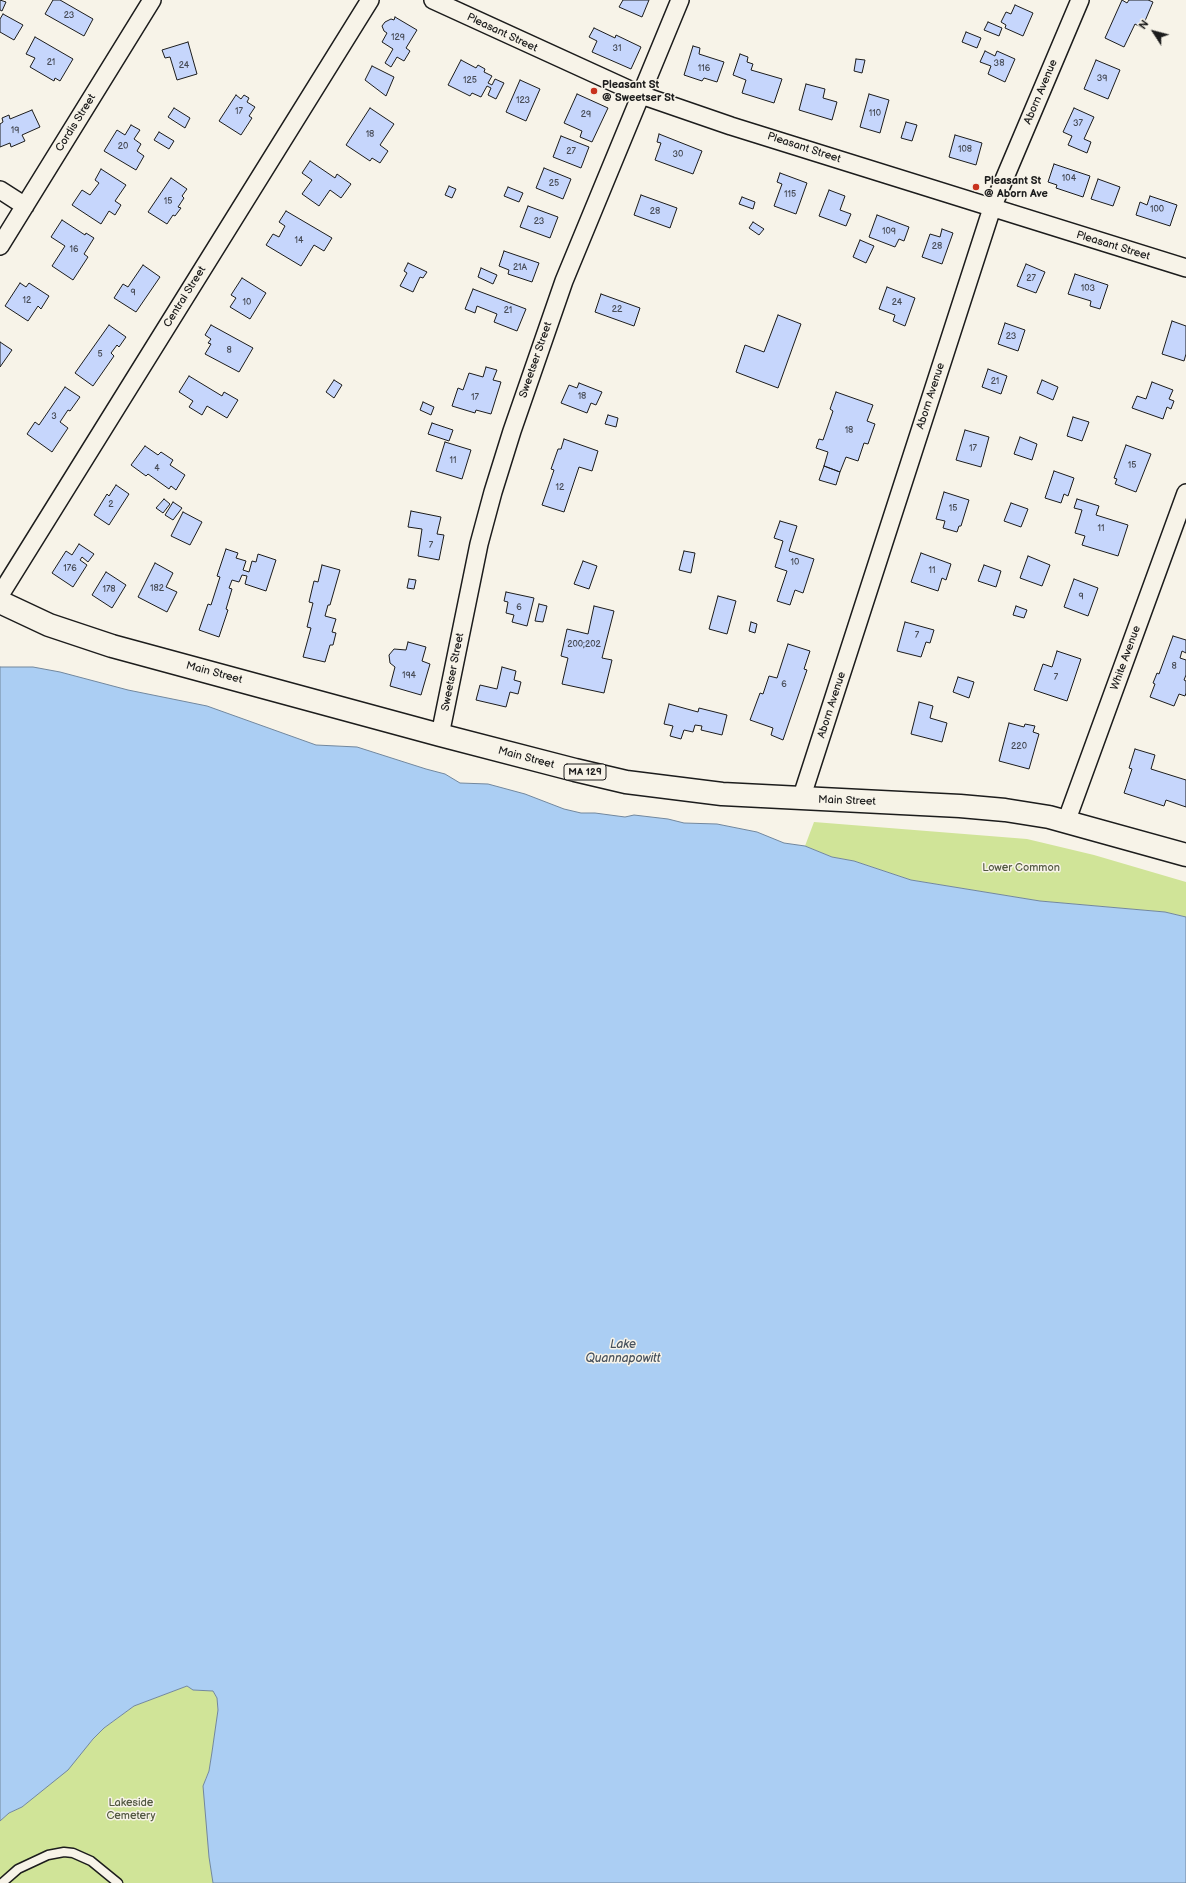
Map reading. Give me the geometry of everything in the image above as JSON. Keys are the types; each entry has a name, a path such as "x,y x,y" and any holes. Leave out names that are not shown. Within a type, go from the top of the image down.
{"main road":[{"name":"Main Street","path":"0,602 49,625 81,637 440,735 575,770 632,783 722,794 975,807 1030,814 1066,822 1186,855"}],"street":[{"name":"Cordis Street","path":"0,246 152,0"},
{"name":"Central Street","path":"0,594 370,0"},
{"name":"Pleasant Street","path":"433,0 641,96 1186,268"},
{"name":"Sweetser Street","path":"440,735 479,544 493,492 564,281 680,0"},
{"name":"Aborn Avenue","path":"801,799 992,208 1080,0"},
{"path":"0,190 24,206"},
{"name":"White Avenue","path":"1066,822 1186,493"}],"lane":[{"path":"2,1883 18,1869 48,1855 64,1852 72,1853 91,1861 118,1883"}],"green space":[{"name":"Lower Common","path":"814,822 1027,839 1094,855 1186,882 1186,917 1165,912 1040,901 911,880 854,861 832,857 805,846"},
{"name":"Lakeside Cemetery","path":"187,1686 193,1690 213,1691 217,1698 218,1710 216,1727 209,1771 205,1780 209,1857 213,1883 0,1883 0,1821 9,1813 22,1807 54,1780 104,1728 134,1706"}],"water":[{"name":"Lake Quannapowitt","path":"0,667 33,667 60,672 128,690 207,706 316,745 357,747 445,774 460,783 488,784 525,794 564,809 581,813 595,813 625,817 634,815 668,819 684,823 717,824 757,832 784,843 805,846 832,857 854,861 911,880 1040,901 1165,912 1186,917 1186,1883 213,1883 209,1857 203,1786 209,1771 218,1710 217,1698 213,1691 193,1690 187,1686 134,1706 104,1728 68,1770 22,1807 9,1813 0,1821"}],"building":[{"path":"0,0 6,2 2,11 0,10"},
{"path":"53,0 60,0 93,19 84,36 45,14"},
{"path":"623,0 649,0 642,17 619,7"},
{"path":"1122,0 1127,3 1129,0 1148,0 1153,2 1142,28 1135,24 1124,47 1105,38"},
{"path":"1015,5 1033,13 1023,36 1005,28 1006,25 1001,22 1006,12 1011,14"},
{"path":"3,14 23,25 14,40 0,32 0,19"},
{"path":"395,17 417,30 406,48 410,51 404,61 397,57 391,67 385,63 393,49 382,42 387,33 384,31 382,26 385,22 391,19 394,20"},
{"path":"988,22 1002,28 999,36 984,30"},
{"path":"594,28 615,38 616,35 641,47 631,69 592,52 597,41 589,37"},
{"path":"966,32 981,38 977,48 962,42"},
{"path":"35,37 73,59 60,81 55,78 54,81 30,67 35,58 26,54"},
{"path":"188,42 197,74 177,80 170,57 165,58 162,50"},
{"path":"693,46 700,48 699,54 724,62 717,82 704,78 702,81 684,75"},
{"path":"985,51 995,56 997,51 1015,59 1005,82 988,74 991,66 980,62"},
{"path":"740,54 748,57 747,62 753,64 751,70 782,79 774,103 742,93 746,80 733,75"},
{"path":"856,59 865,60 862,73 854,71"},
{"path":"461,60 476,68 478,65 485,69 484,72 492,76 488,83 492,85 495,79 504,83 496,99 488,95 491,88 487,86 481,97 472,93 470,96 448,85"},
{"path":"1096,60 1120,70 1108,99 1084,89"},
{"path":"372,66 394,77 386,96 365,80"},
{"path":"520,80 540,89 526,121 506,112"},
{"path":"806,84 825,89 823,98 837,102 832,120 799,110"},
{"path":"577,94 608,108 592,142 580,137 582,131 564,123"},
{"path":"869,94 889,100 880,133 860,127"},
{"path":"236,95 241,99 244,95 249,98 247,102 255,107 249,116 252,118 241,135 219,121"},
{"path":"174,108 190,118 185,128 168,117"},
{"path":"370,108 394,124 380,145 388,151 380,163 372,158 370,161 346,145"},
{"path":"1074,108 1094,117 1084,139 1091,142 1087,153 1068,145 1072,136 1063,132"},
{"path":"32,110 40,127 22,135 25,141 11,147 10,143 0,147 0,124 3,122 2,118 9,115 10,119"},
{"path":"906,122 917,125 912,141 901,138"},
{"path":"131,125 140,130 134,139 141,144 137,151 144,156 136,170 104,151 117,130 125,135"},
{"path":"159,132 174,141 169,149 154,140"},
{"path":"659,134 702,151 693,174 655,160 661,143 657,142"},
{"path":"955,135 982,143 976,165 949,157"},
{"path":"561,136 589,147 581,168 553,157"},
{"path":"310,161 335,178 337,174 351,184 341,198 330,190 319,206 302,194 312,180 302,173"},
{"path":"1054,164 1090,176 1083,197 1056,188 1057,185 1048,182"},
{"path":"544,168 571,179 563,199 536,188"},
{"path":"101,169 126,185 115,201 121,205 115,215 109,211 101,224 72,205 82,190 90,195 99,183 95,180"},
{"path":"780,173 807,183 796,214 774,206 782,184 777,182"},
{"path":"171,178 187,189 182,196 184,198 178,207 181,208 175,216 173,215 167,224 148,212"},
{"path":"1098,179 1120,187 1113,206 1091,199"},
{"path":"449,186 456,189 452,198 445,195"},
{"path":"508,187 523,193 519,202 504,196"},
{"path":"829,190 845,196 840,210 851,214 846,226 819,216"},
{"path":"641,195 677,208 670,228 634,215"},
{"path":"1150,196 1177,205 1170,226 1136,215 1140,202 1147,205"},
{"path":"742,197 755,202 753,209 739,204"},
{"path":"528,206 558,217 550,238 520,227"},
{"path":"286,211 332,238 324,251 314,245 301,266 266,245 273,234 279,237 285,226 279,222"},
{"path":"877,215 909,227 904,241 899,239 895,247 869,237"},
{"path":"62,220 85,235 86,233 94,238 84,254 88,257 73,280 52,266 65,246 51,237"},
{"path":"753,222 764,229 759,235 749,228"},
{"path":"942,229 953,233 942,264 922,257 930,234 940,237"},
{"path":"860,240 874,246 866,263 853,257"},
{"path":"504,251 539,263 532,282 508,274 509,270 499,266"},
{"path":"408,263 427,272 423,278 420,277 413,292 400,286 407,273 404,271"},
{"path":"1026,264 1045,272 1036,293 1017,286"},
{"path":"143,265 160,277 136,312 114,298 123,284 128,287"},
{"path":"481,268 497,275 493,284 478,277"},
{"path":"1075,274 1108,285 1100,309 1090,306 1091,301 1068,294"},
{"path":"242,278 266,293 250,319 230,307 236,298 231,295"},
{"path":"20,283 26,287 29,283 49,296 41,309 38,306 28,321 5,306"},
{"path":"887,287 915,298 905,326 893,321 895,315 879,309"},
{"path":"473,289 526,309 517,331 494,322 497,314 477,306 475,313 465,309"},
{"path":"601,294 640,308 634,326 595,312"},
{"path":"778,315 801,324 778,388 736,372 745,345 764,352"},
{"path":"1172,321 1186,326 1186,354 1184,361 1162,354"},
{"path":"1005,323 1025,330 1018,351 998,344"},
{"path":"109,325 126,337 119,347 117,345 111,353 114,356 93,386 75,373"},
{"path":"211,325 253,348 239,372 205,354 211,344 208,343 211,339 205,335"},
{"path":"0,342 12,350 0,367"},
{"path":"486,367 497,370 493,380 501,382 491,414 476,410 475,413 452,406 458,388 463,390 469,373 483,377"},
{"path":"988,369 1007,376 1001,394 982,387"},
{"path":"189,376 222,396 224,392 238,400 227,418 207,406 202,415 189,407 193,401 179,392"},
{"path":"334,380 342,385 334,398 326,392"},
{"path":"1042,380 1058,387 1053,400 1037,393"},
{"path":"1152,382 1173,390 1169,399 1174,401 1171,409 1167,407 1163,419 1132,408 1137,396 1146,399"},
{"path":"579,383 602,392 596,405 591,403 587,413 561,403 569,385 577,388"},
{"path":"65,387 80,397 70,411 68,410 60,422 68,428 52,452 27,434 35,422 39,425"},
{"path":"836,392 873,405 867,421 875,424 868,444 864,443 858,461 846,457 840,472 824,466 828,452 816,448 819,439 823,440 833,411 830,409"},
{"path":"423,402 434,407 431,415 420,410"},
{"path":"608,415 618,418 616,427 605,424"},
{"path":"1073,417 1089,422 1082,441 1067,436"},
{"path":"432,423 453,430 449,441 428,434"},
{"path":"965,430 989,437 981,467 956,460"},
{"path":"1020,437 1037,444 1032,460 1014,454"},
{"path":"564,439 598,451 592,471 579,467 564,512 542,505 554,470 551,469 558,449 561,449"},
{"path":"445,442 471,450 462,479 436,471"},
{"path":"1126,445 1151,454 1136,492 1115,484 1117,479 1114,478"},
{"path":"145,446 158,455 161,452 173,460 170,465 185,475 176,490 171,486 169,489 148,474 146,476 131,465"},
{"path":"824,466 840,472 836,485 819,480"},
{"path":"1054,471 1074,478 1068,496 1064,494 1061,503 1045,498"},
{"path":"116,485 129,494 109,525 94,515 107,494 109,496"},
{"path":"944,492 969,500 961,526 959,526 957,532 943,528 945,521 936,519"},
{"path":"164,499 170,504 163,513 156,508"},
{"path":"1077,499 1099,506 1096,515 1128,525 1118,556 1082,545 1085,536 1075,533 1082,510 1074,508"},
{"path":"173,502 182,508 173,520 165,515"},
{"path":"1011,503 1028,509 1021,527 1004,521"},
{"path":"411,511 441,517 437,534 444,535 439,560 418,556 422,529 408,527"},
{"path":"183,512 202,522 190,545 171,536"},
{"path":"780,521 797,526 789,551 814,559 803,593 795,590 790,605 777,601 787,571 775,567 783,541 774,538"},
{"path":"79,544 94,554 88,562 82,557 80,560 87,565 73,587 52,573 66,551 72,555"},
{"path":"226,549 238,553 236,558 246,561 243,570 249,572 252,561 256,562 258,554 276,560 266,591 245,584 247,576 242,575 239,582 232,580 229,588 232,589 226,609 228,610 219,637 199,630 208,604 211,605 220,577 217,576"},
{"path":"684,551 695,553 691,573 679,570"},
{"path":"921,553 951,564 946,580 942,578 938,591 911,582"},
{"path":"1028,556 1050,565 1042,586 1020,578"},
{"path":"583,561 597,566 589,589 574,584"},
{"path":"155,563 173,573 166,587 177,592 167,612 138,597"},
{"path":"322,565 340,570 330,605 328,605 325,616 336,619 332,632 336,633 333,645 330,645 325,662 303,657 311,628 307,627 313,603 309,602 314,581 318,582"},
{"path":"984,565 1001,571 996,587 978,581"},
{"path":"106,572 126,585 112,608 92,595"},
{"path":"409,579 416,580 414,589 407,588"},
{"path":"1074,579 1098,588 1088,616 1064,607"},
{"path":"506,592 534,598 527,626 512,622 514,615 506,613 508,602 504,601"},
{"path":"718,596 736,601 727,634 709,629"},
{"path":"539,604 547,606 543,622 535,621"},
{"path":"594,606 614,611 602,658 612,660 604,693 562,684 568,658 561,656 567,629 588,634"},
{"path":"1016,606 1027,610 1024,618 1013,615"},
{"path":"751,622 757,624 755,633 749,631"},
{"path":"905,622 934,630 930,643 926,642 921,657 897,651"},
{"path":"1173,636 1186,640 1186,653 1182,651 1180,658 1186,660 1186,675 1184,680 1186,681 1186,693 1185,696 1179,694 1174,706 1150,697 1155,684 1153,683 1157,673 1159,674"},
{"path":"408,642 426,647 422,661 430,664 421,695 390,686 395,667 390,663 389,655 394,649 406,650"},
{"path":"788,644 810,651 804,669 807,670 783,740 771,735 773,728 750,720 760,693 763,694 769,676 777,678"},
{"path":"1057,651 1081,659 1067,701 1034,690 1043,664 1052,667"},
{"path":"502,667 516,671 514,680 521,682 518,694 510,692 506,707 476,700 480,685 497,689"},
{"path":"958,677 974,682 969,698 953,692"},
{"path":"919,702 933,706 930,718 947,723 942,742 911,734"},
{"path":"669,704 698,712 699,708 727,715 722,735 701,730 702,726 695,725 693,732 684,730 681,739 670,736 673,726 664,724"},
{"path":"1009,723 1024,727 1025,724 1035,726 1033,732 1039,734 1029,769 999,761"},
{"path":"1135,749 1155,755 1151,769 1186,780 1186,807 1166,800 1164,806 1124,793 1132,769 1129,768"}],"place":[{"name":"Pleasant St @ Sweetser St","path":"594,91"},
{"name":"Pleasant St @ Aborn Ave","path":"976,187"}]}
